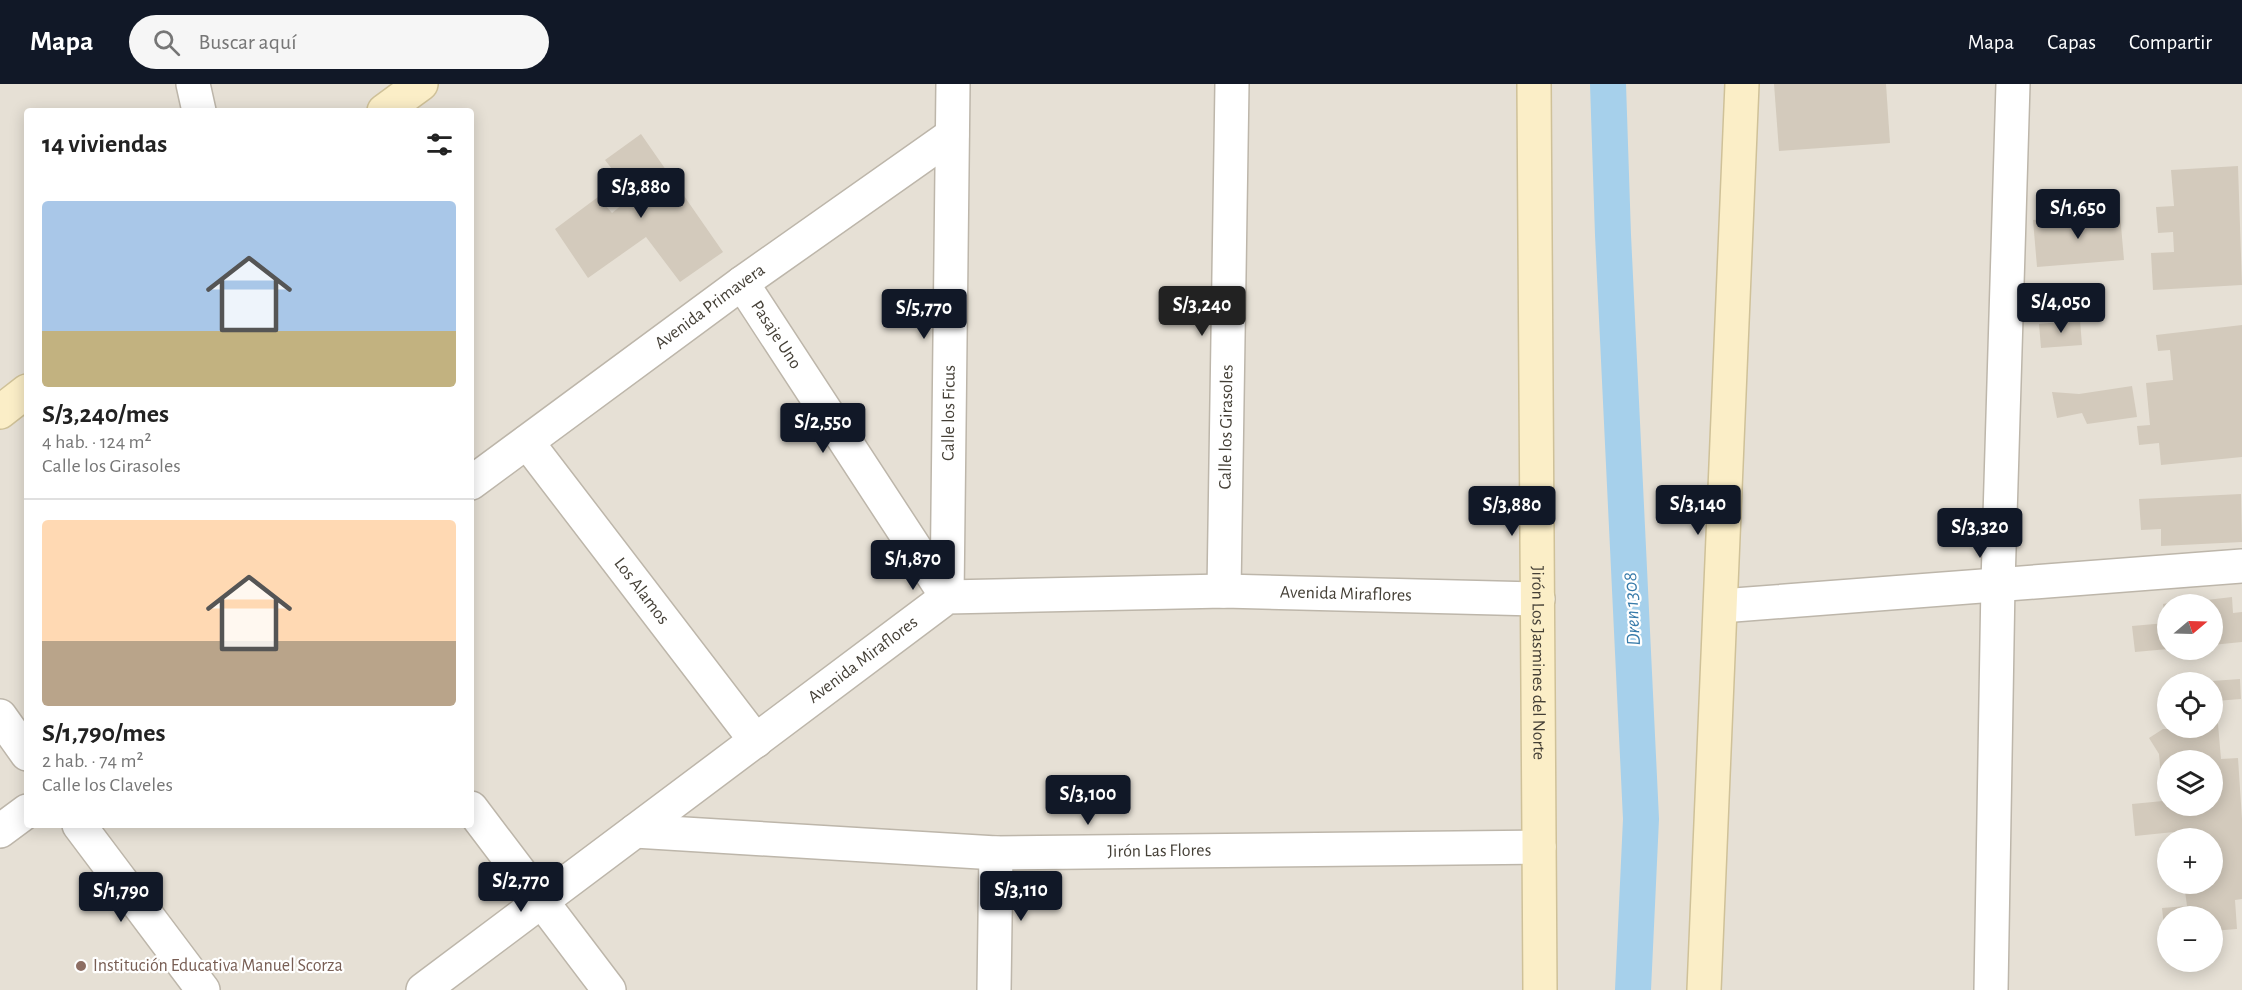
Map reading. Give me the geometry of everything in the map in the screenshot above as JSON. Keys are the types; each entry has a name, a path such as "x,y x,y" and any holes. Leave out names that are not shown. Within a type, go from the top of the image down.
{"street":[{"path":"193,84 198,108"},
{"path":"388,108 421,84"},
{"name":"Calle los Ficus","path":"947,597 953,84"},
{"name":"Calle los Girasoles","path":"1224,591 1232,84"},
{"name":"Jirón Los Jasmines del Norte","path":"1534,84 1540,990"},
{"path":"1704,990 1742,84"},
{"path":"1991,990 1998,583 2013,84"},
{"name":"Avenida Primavera","path":"474,481 742,283 952,135"},
{"name":"Pasaje Uno","path":"742,283 947,597"},
{"path":"0,412 24,394"},
{"name":"Los Alamos","path":"527,442 756,741"},
{"path":"1721,606 2242,566"},
{"name":"Avenida Miraflores","path":"423,990 947,597 1224,591 1538,599"},
{"path":"0,716 24,750"},
{"path":"474,812 609,990"},
{"path":"0,831 24,814"},
{"path":"81,828 203,990"},
{"name":"Jirón Las Flores","path":"635,831 996,853 1539,847"},
{"path":"994,990 996,853"}],"shaded area":[{"path":"0,84 2242,84 2242,990 0,990"}],"building":[{"path":"1774,84 1886,84 1890,143 1779,151"},
{"path":"641,134 723,252 680,282 646,237 588,278 555,229 598,197 612,213 633,196 605,160"},
{"path":"2238,166 2242,285 2153,290 2151,253 2174,252 2173,232 2158,233 2156,207 2174,206 2171,170"},
{"path":"2120,214 2124,260 2037,267 2033,220"},
{"path":"2080,320 2082,345 2041,348 2039,324"},
{"path":"2242,325 2242,457 2161,465 2159,443 2139,445 2137,426 2150,425 2146,383 2173,380 2170,350 2158,351 2156,335"},
{"path":"2132,386 2137,417 2087,424 2082,413 2057,418 2052,392 2079,394"},
{"path":"2241,494 2242,542 2161,546 2161,529 2141,530 2139,499"},
{"path":"2232,597 2233,613 2242,612 2242,642 2223,644 2223,598"},
{"path":"2157,624 2157,650 2135,652 2132,626"},
{"path":"2240,679 2241,699 2223,700 2223,680"},
{"path":"2157,733 2157,738 2219,738 2220,750 2157,751 2149,738"},
{"path":"2238,758 2242,819 2242,899 2235,900 2237,929 2223,930 2223,906 2187,906 2185,894 2223,894 2223,828 2157,828 2157,834 2135,836 2132,804 2157,802 2157,816 2223,816 2223,759"}],"waterway":[{"name":"Dren 1308","path":"1608,84 1641,819 1633,990"}],"place":[{"name":"Institución Educativa Manuel Scorza","path":"81,966"}]}
